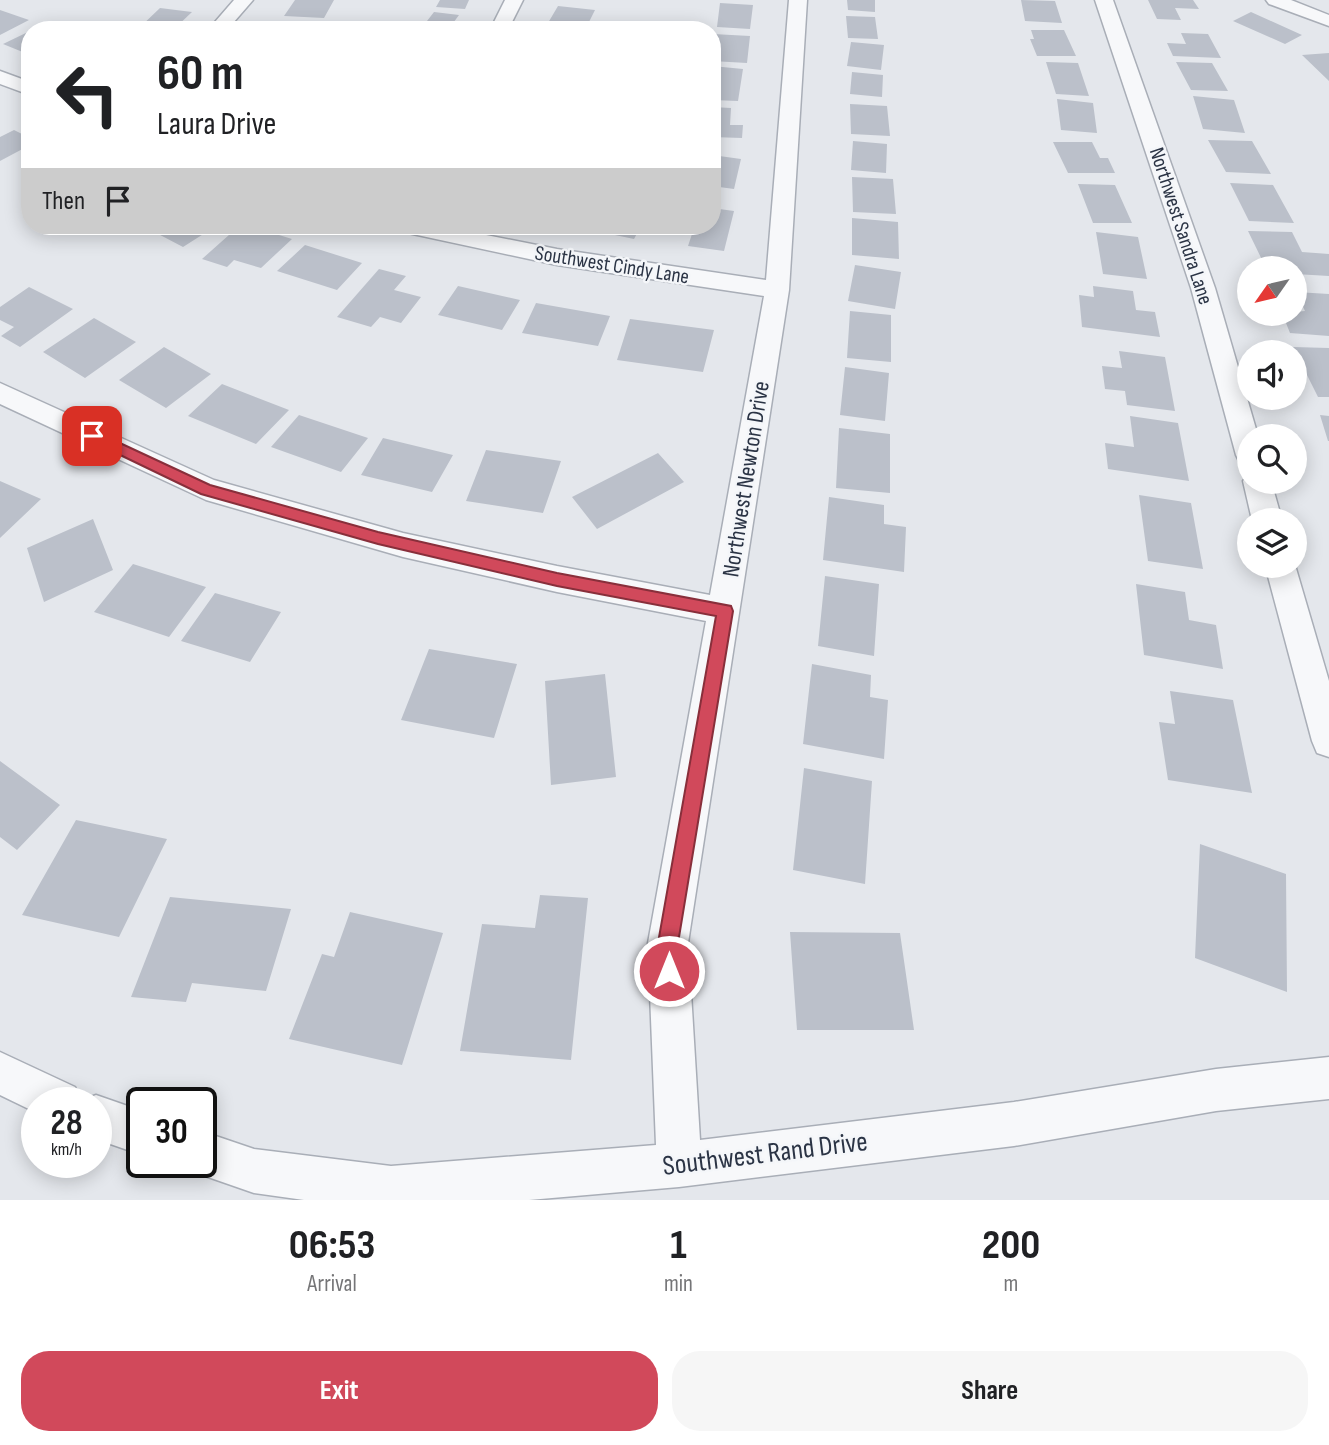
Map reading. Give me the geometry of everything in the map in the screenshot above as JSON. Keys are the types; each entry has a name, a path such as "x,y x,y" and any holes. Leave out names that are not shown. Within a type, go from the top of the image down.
{"street":[{"path":"225,21 244,0"},
{"path":"504,21 514,0"},
{"name":"Northwest Newton Drive","path":"680,1165 668,943 777,290 798,0"},
{"name":"Northwest Sandra Lane","path":"1104,0 1203,288 1241,424"},
{"path":"1275,0 1329,21"},
{"path":"0,77 21,85"},
{"name":"Southwest Cindy Lane","path":"451,235 557,257 777,290"},
{"path":"0,393 206,489 403,545 557,579 725,611"},
{"path":"1284,578 1329,741"},
{"path":"0,1073 29,1087"},
{"name":"Southwest Rand Drive","path":"217,1158 254,1171 390,1194 680,1165 1014,1124 1216,1090 1329,1078"}],"building":[{"path":"295,0 334,0 324,18 284,16"},
{"path":"440,0 469,0 465,9 436,7"},
{"path":"847,0 875,0 875,12 848,10"},
{"path":"1021,0 1055,1 1062,23 1025,21"},
{"path":"1148,0 1193,0 1199,9 1175,8 1181,20 1157,19"},
{"path":"720,3 753,5 750,29 721,27 721,21 718,21"},
{"path":"558,6 595,10 590,21 549,21"},
{"path":"160,8 192,12 182,21 146,21"},
{"path":"0,10 29,20 21,21 21,24 0,35"},
{"path":"434,12 459,15 455,21 427,21"},
{"path":"1251,12 1302,35 1285,44 1233,21"},
{"path":"846,16 875,17 878,39 848,38"},
{"path":"1031,30 1064,30 1076,56 1037,56 1030,39 1034,39"},
{"path":"1181,33 1208,34 1221,58 1173,56 1167,43 1186,44"},
{"path":"721,34 750,36 747,63 721,62"},
{"path":"21,35 21,51 3,44"},
{"path":"851,42 884,45 881,70 847,66"},
{"path":"1329,53 1329,81 1302,55"},
{"path":"1046,62 1078,63 1089,96 1056,94"},
{"path":"1176,62 1212,63 1228,91 1191,90"},
{"path":"721,67 743,69 738,101 721,100"},
{"path":"852,72 883,75 882,97 850,94"},
{"path":"1193,96 1234,100 1245,133 1203,129"},
{"path":"1057,99 1093,103 1097,133 1061,130"},
{"path":"850,104 887,106 890,136 851,134"},
{"path":"721,107 731,108 730,125 743,125 742,138 721,137"},
{"path":"14,130 21,134 21,150 0,161 0,137"},
{"path":"1208,140 1252,141 1271,174 1226,172"},
{"path":"853,141 887,144 886,173 851,170"},
{"path":"1053,142 1092,142 1100,158 1108,158 1115,173 1068,173"},
{"path":"721,156 741,159 734,189 721,187"},
{"path":"852,177 893,179 896,214 853,212"},
{"path":"1230,183 1273,185 1294,223 1249,221"},
{"path":"1078,184 1115,185 1132,223 1093,223"},
{"path":"721,209 734,211 724,251 688,246 692,235 721,235"},
{"path":"852,218 898,222 899,259 852,255"},
{"path":"1248,231 1292,232 1302,252 1329,254 1329,276 1307,275 1307,256 1260,256"},
{"path":"1096,232 1138,237 1147,279 1103,274"},
{"path":"160,235 202,235 183,247"},
{"path":"229,235 279,235 292,239 261,268 234,260 227,267 202,259"},
{"path":"615,235 636,235 634,239"},
{"path":"305,245 362,263 337,290 277,271"},
{"path":"855,265 901,272 895,309 848,301"},
{"path":"379,269 406,276 394,290 421,297 401,323 380,317 371,327 337,317"},
{"path":"458,286 520,300 502,330 438,315"},
{"path":"1093,286 1133,291 1136,310 1155,312 1160,337 1082,327 1079,295 1094,297"},
{"path":"29,287 73,309 20,347 1,336 14,327 0,320 0,307"},
{"path":"1307,293 1329,294 1329,336 1290,333 1287,326 1307,326"},
{"path":"536,303 610,316 598,346 522,333"},
{"path":"850,311 891,315 891,362 847,358"},
{"path":"94,318 136,342 85,378 43,352"},
{"path":"630,319 714,330 703,372 617,360"},
{"path":"164,347 211,374 166,408 119,380"},
{"path":"1307,347 1329,348 1329,397 1318,397 1307,375"},
{"path":"1119,351 1165,357 1175,411 1127,405 1125,391 1105,389 1102,366 1122,368"},
{"path":"845,367 889,373 885,421 840,415"},
{"path":"222,384 289,410 256,444 188,416"},
{"path":"299,415 368,438 341,472 271,447"},
{"path":"1320,415 1329,416 1329,441 1328,441"},
{"path":"1130,416 1178,423 1189,481 1108,469 1105,443 1134,447"},
{"path":"839,428 890,434 890,493 836,488"},
{"path":"383,438 453,455 432,492 361,475"},
{"path":"486,450 561,461 543,513 466,501"},
{"path":"658,453 684,482 597,529 572,497"},
{"path":"0,481 41,499 0,538"},
{"path":"1139,495 1191,503 1203,569 1148,561"},
{"path":"829,497 884,505 884,524 906,527 904,572 823,560"},
{"path":"93,519 113,570 44,602 27,548"},
{"path":"133,564 206,587 169,637 94,612"},
{"path":"825,576 879,584 874,656 818,646"},
{"path":"1136,584 1185,592 1189,620 1216,625 1223,669 1144,655"},
{"path":"215,593 281,612 250,662 181,641"},
{"path":"429,649 517,664 494,738 401,720"},
{"path":"812,664 871,675 870,697 888,700 884,759 803,744"},
{"path":"605,674 616,777 551,785 545,681"},
{"path":"1170,691 1233,700 1252,793 1168,780 1159,722 1175,724"},
{"path":"0,761 60,805 17,850 0,837"},
{"path":"804,768 872,781 865,884 793,870"},
{"path":"76,820 167,839 119,937 22,915"},
{"path":"1200,844 1286,874 1287,992 1195,958"},
{"path":"540,895 588,898 571,1060 460,1051 482,924 535,928"},
{"path":"170,897 291,909 266,991 192,983 186,1002 131,997"},
{"path":"350,912 443,933 402,1065 289,1039 322,954 334,957"},
{"path":"790,932 900,933 914,1030 797,1030"}],"route":[{"path":"92,436 206,489 403,545 557,579 725,611 668,943 669,971"}]}
